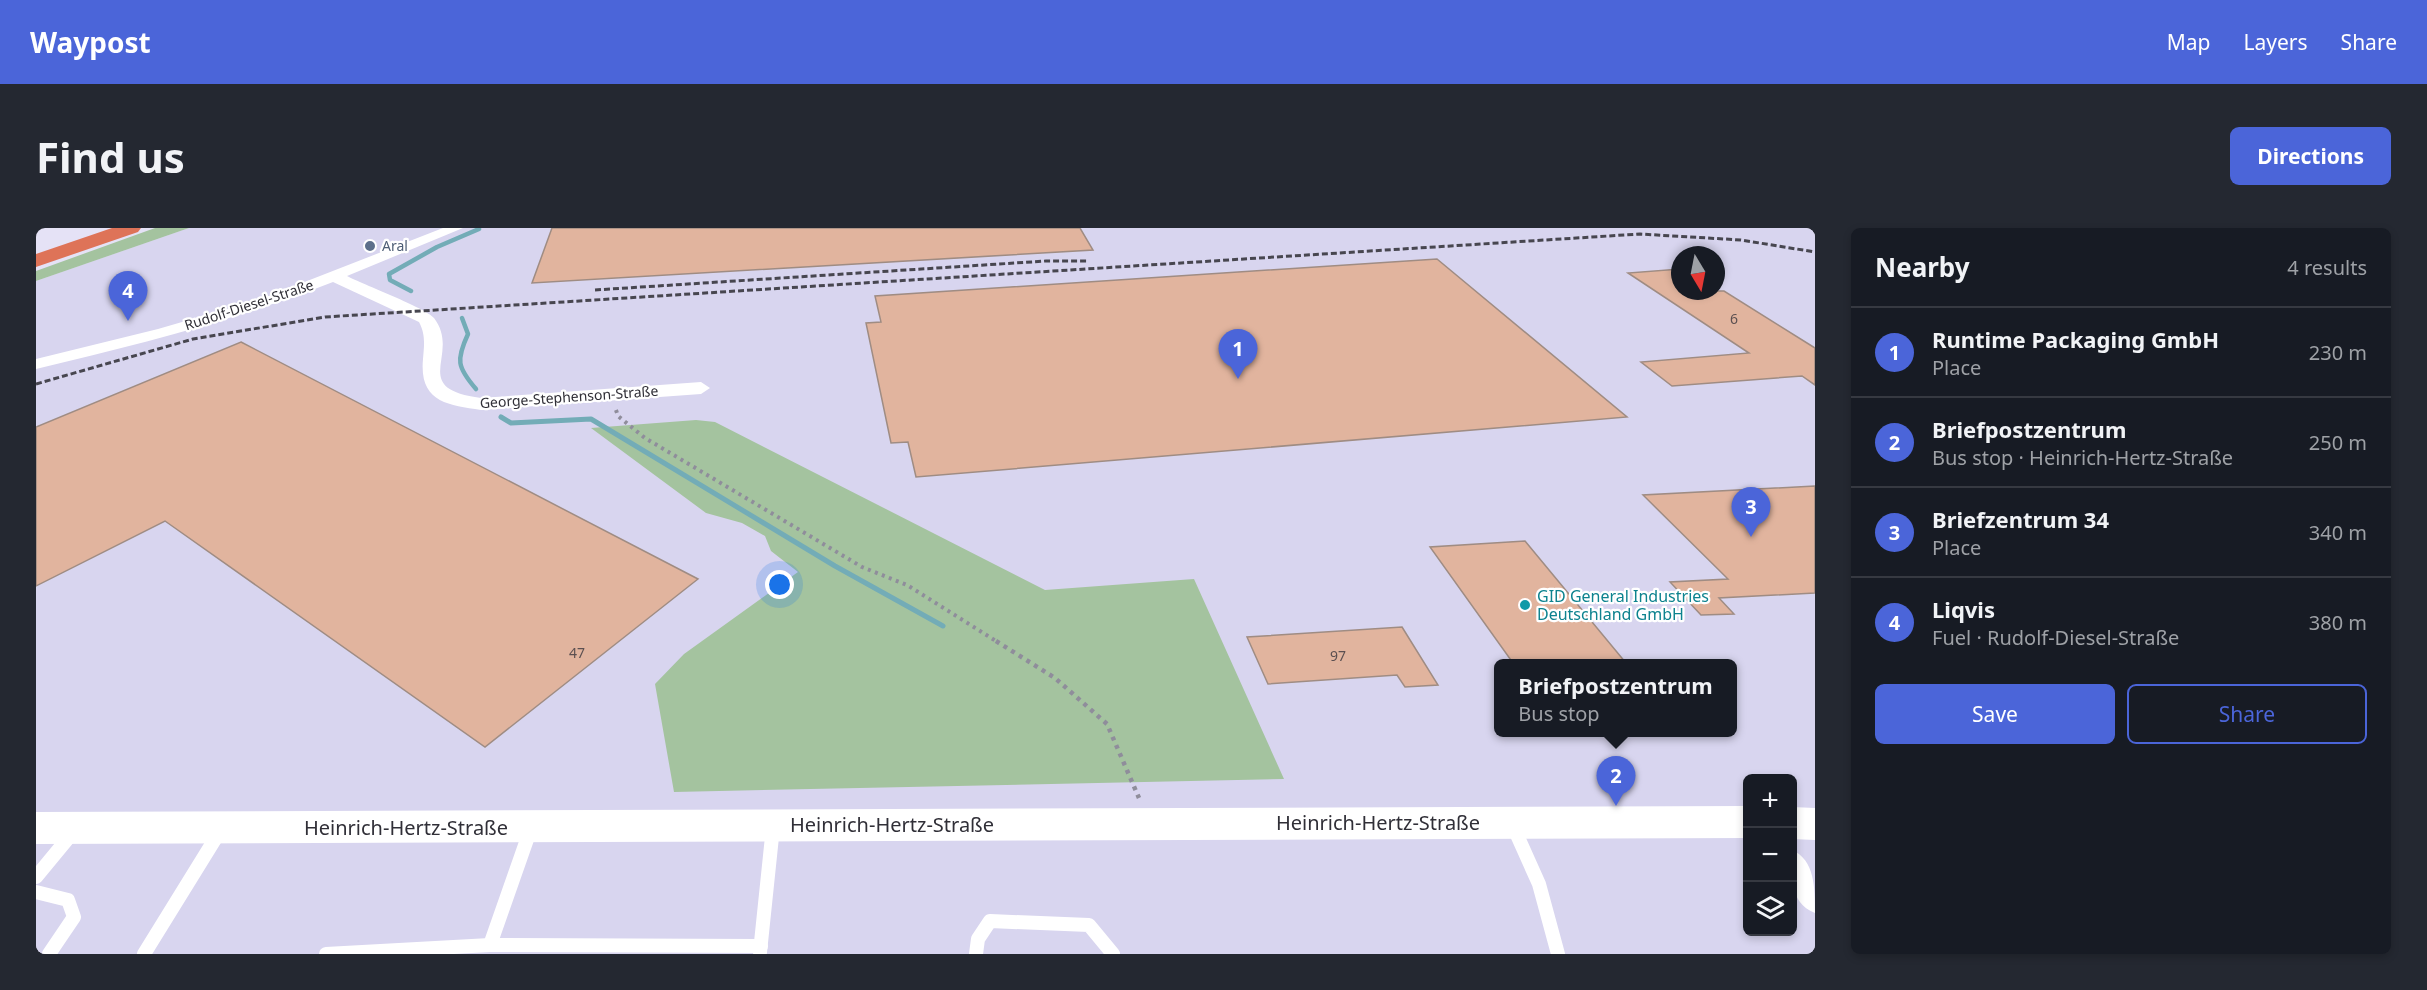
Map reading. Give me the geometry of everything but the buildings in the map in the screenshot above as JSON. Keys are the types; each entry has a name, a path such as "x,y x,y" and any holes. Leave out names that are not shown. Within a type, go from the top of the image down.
{"highway":[{"path":"36,249 96,228"},
{"path":"36,261 131,228"}],"street":[{"name":"Rudolf-Diesel-Straße","path":"36,364 217,318 456,228"},
{"name":"George-Stephenson-Straße","path":"333,276 426,319 432,329 431,380 440,393 452,400 481,404 701,388"},
{"name":"Heinrich-Hertz-Straße","path":"36,828 1743,822"},
{"path":"1797,823 1815,824"},
{"path":"1797,871 1815,898"}],"lane":[{"path":"1512,822 1539,884 1558,954"},
{"path":"326,954 490,945 760,950 773,825"},
{"path":"144,954 223,827"},
{"path":"36,878 76,828"},
{"path":"490,945 531,828"},
{"path":"36,892 68,900 74,917 49,954"},
{"path":"976,954 978,939 990,921 1089,925 1113,954"}],"path":[{"path":"612,394 618,416 645,438 862,567 907,585 1055,678 1107,724 1150,824"}],"shaded area":[{"path":"189,228 1815,228 1815,954 36,954 36,281"}],"green space":[{"path":"155,228 189,228 36,281 36,271"},
{"path":"696,420 715,422 1045,590 1194,579 1284,779 674,792 655,684 684,654 798,572 771,551 765,536 742,523 706,513 591,428"}],"waterway":[{"path":"411,291 390,280 389,274 437,247 479,229"},
{"path":"462,318 468,334 460,363 465,375 476,389"},
{"path":"501,417 511,423 591,419 835,566 943,626"}],"railway":[{"path":"36,384 193,339 325,317 1640,234 1741,240 1815,252"},
{"path":"595,290 1046,261 1088,261"}],"place":[{"name":"Aral","path":"370,246"},
{"name":"Liqvis","path":"128,321"},
{"name":"Runtime Packaging GmbH","path":"1238,379"},
{"name":"Briefzentrum 34","path":"1751,537"},
{"name":"GID General Industries Deutschland GmbH","path":"1525,605"},
{"name":"Briefpostzentrum","path":"1616,806"}]}
